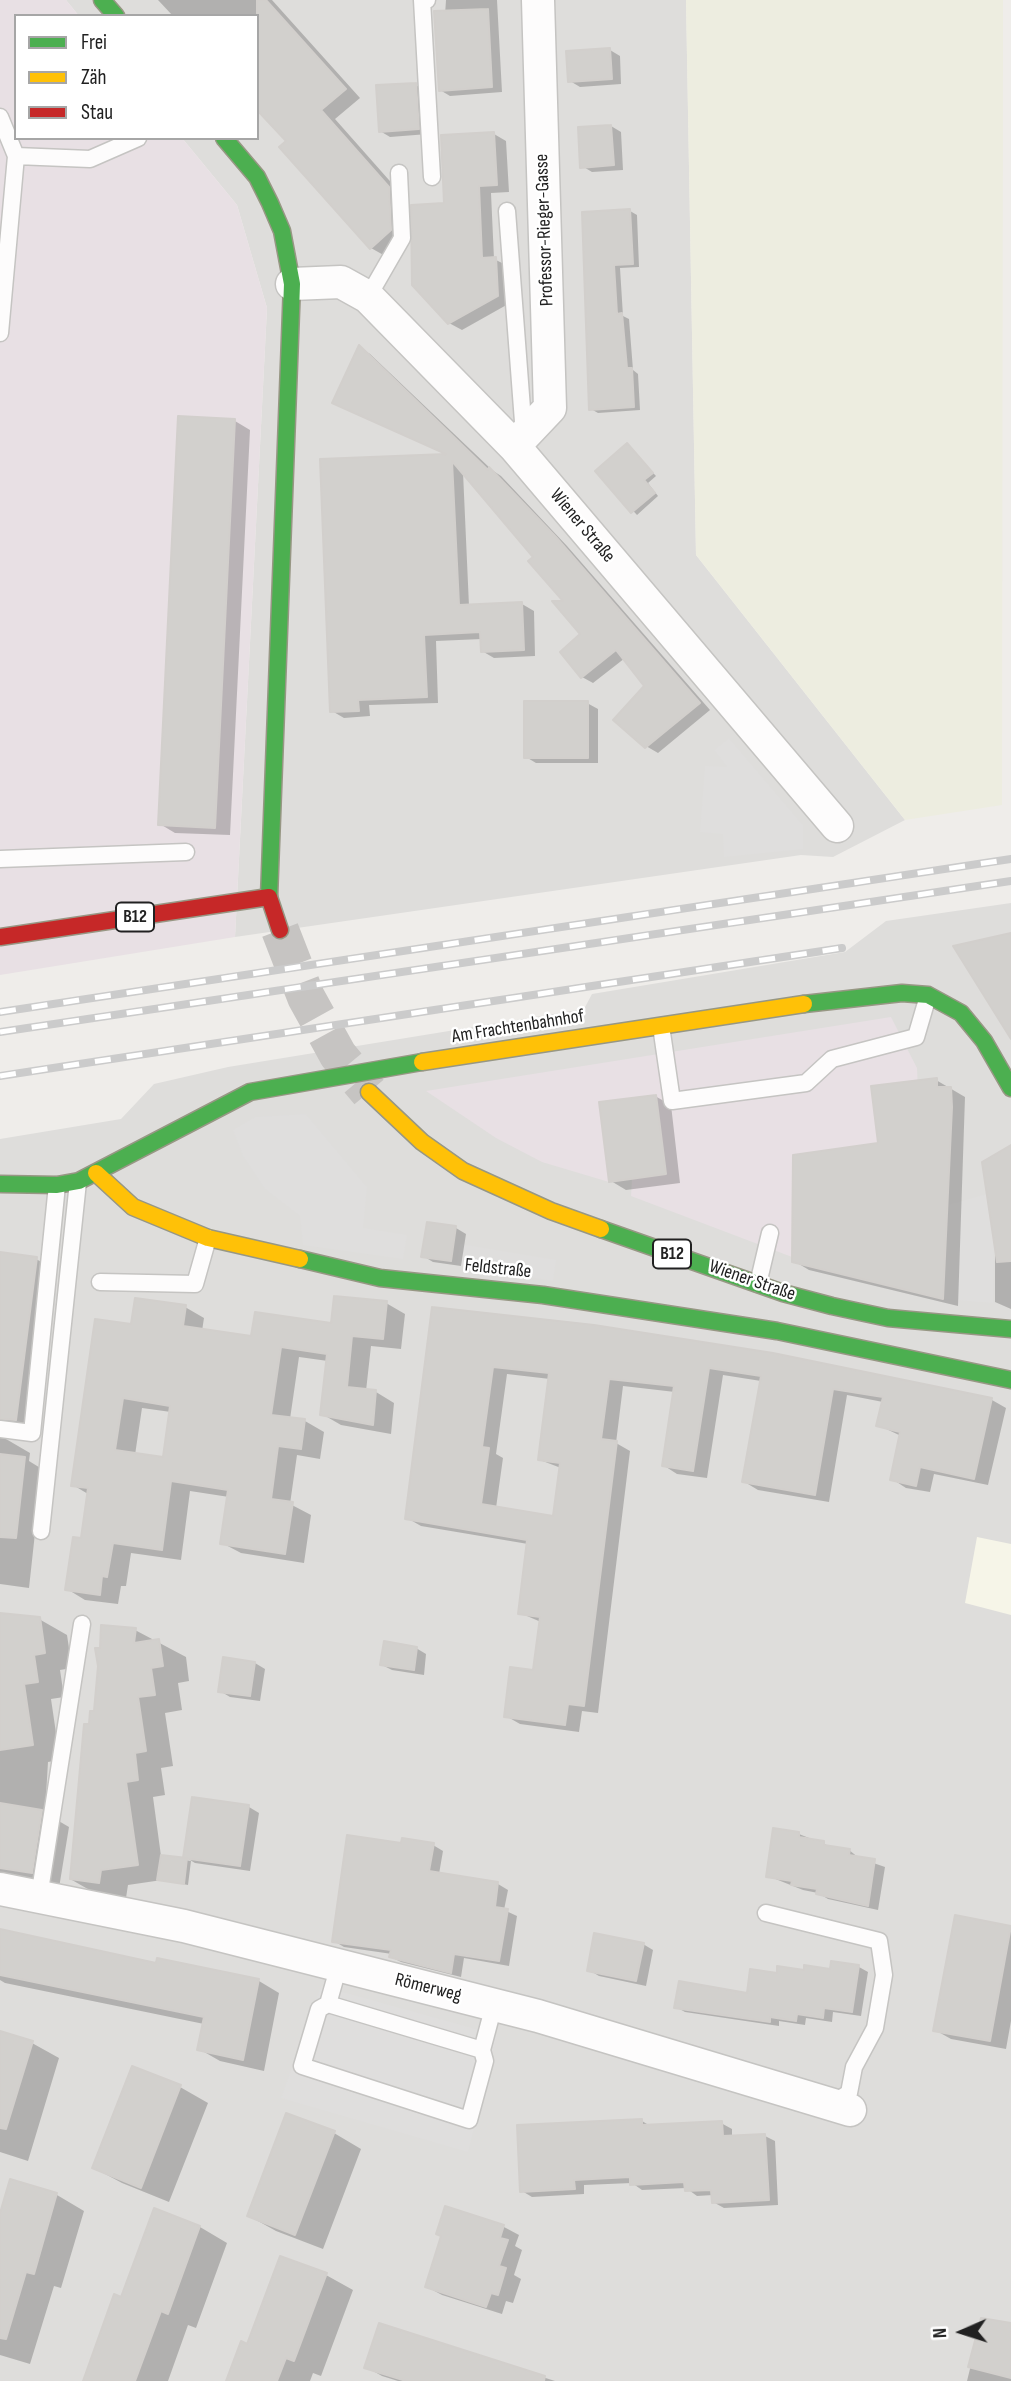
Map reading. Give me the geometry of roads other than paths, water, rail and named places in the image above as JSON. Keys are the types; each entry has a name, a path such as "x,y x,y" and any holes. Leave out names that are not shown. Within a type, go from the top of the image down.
{"street":[{"path":"102,0 114,14"},
{"name":"Professor-Rieger-Gasse","path":"519,441 550,408 538,0"},
{"path":"226,140 257,177 270,203 282,231 292,284 269,897 280,930"},
{"name":"Wiener Straße","path":"292,284 341,282 368,297 519,441 836,826"},
{"name":"B12","path":"0,937 269,897"},
{"name":"Am Frachtenbahnhof","path":"96,1173 250,1092 846,998 902,993 928,995 961,1013 984,1041 1011,1088"},
{"name":"Wiener Straße","path":"369,1092 422,1142 463,1171 551,1211 758,1284 832,1306 888,1318 1011,1329"},
{"path":"0,1184 57,1185 79,1181 96,1173"},
{"name":"Feldstraße","path":"96,1173 133,1207 208,1238 380,1278 777,1331 1011,1380"},
{"name":"Römerweg","path":"0,1889 184,1926 494,2005 840,2108"}],"lane":[{"path":"427,0 422,0 432,177"},
{"path":"0,117 16,156 0,333"},
{"path":"16,156 90,159 133,140"},
{"path":"368,297 402,238 399,173"},
{"path":"508,211 519,441"},
{"path":"0,859 186,852"},
{"path":"661,1026 672,1101 806,1083 832,1059 916,1037 928,995"},
{"path":"41,1531 79,1181"},
{"path":"0,1429 32,1433 57,1185"},
{"path":"758,1284 770,1233"},
{"path":"100,1282 195,1284 208,1238"},
{"path":"39,1897 82,1624"},
{"path":"766,1913 879,1941 884,1975 875,2028 854,2067 849,2093 840,2108"},
{"path":"339,1965 328,2004 320,2010 302,2066 469,2120 485,2061 482,2050 494,2005"},
{"path":"328,2004 482,2050"}],"tunnel":[{"path":"280,930 306,997 338,1055 369,1092"}],"railway":[{"path":"0,1012 1011,859"},
{"path":"0,1032 1011,881"},
{"path":"0,1076 842,948"}]}
